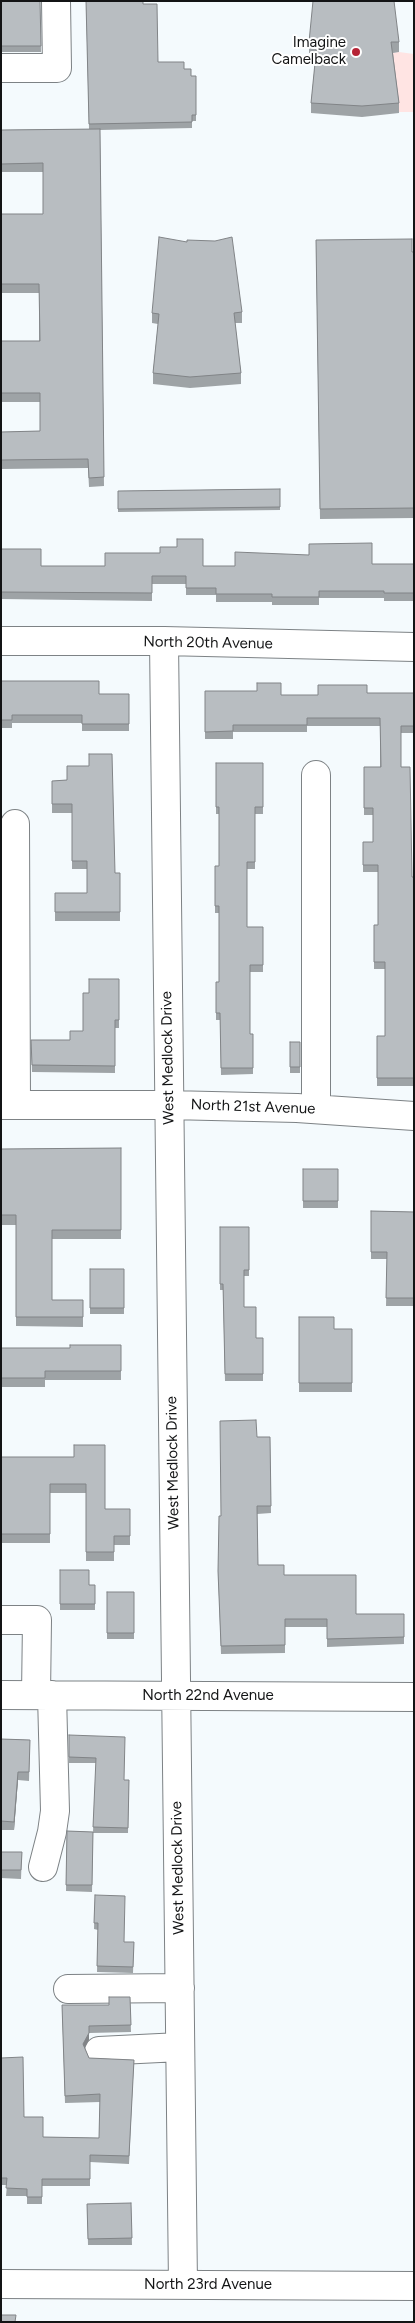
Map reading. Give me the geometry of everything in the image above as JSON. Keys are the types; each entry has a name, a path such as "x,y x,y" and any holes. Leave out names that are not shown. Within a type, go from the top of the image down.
{"street":[{"path":"1,68 58,68 56,1"},
{"name":"North 20th Avenue","path":"1,641 164,641 414,647"},
{"name":"West Medlock Drive","path":"164,641 183,2285"},
{"path":"316,775 316,1110"},
{"path":"9,1104 15,824"},
{"name":"North 21st Avenue","path":"9,1104 169,1104 414,1116"},
{"path":"1,1620 37,1620 54,1810 52,1832 43,1867"},
{"name":"North 22nd Avenue","path":"1,1695 414,1697"},
{"path":"68,1989 180,1988"},
{"path":"99,2051 180,2047"},
{"name":"North 23rd Avenue","path":"1,2284 414,2286"}],"shaded area":[{"path":"391,53 414,54 414,112 399,112"}],"building":[{"path":"1,1 40,1 41,46 1,46"},
{"path":"86,1 143,1 143,4 157,4 158,62 184,62 184,69 191,69 191,76 196,76 196,115 192,115 192,122 89,124"},
{"path":"313,1 394,1 399,42 391,42 399,103 362,106 311,103 317,43 309,42"},
{"path":"100,129 104,477 89,478 88,459 1,460 1,432 40,431 40,393 1,393 1,341 40,341 39,284 1,284 1,214 43,214 43,163 1,164 1,130"},
{"path":"159,237 187,242 187,240 215,241 232,237 242,312 234,313 241,373 190,377 153,373 159,314 152,313"},
{"path":"412,239 412,252 414,252 414,508 320,509 316,240"},
{"path":"280,489 280,507 118,509 118,491"},
{"path":"177,539 203,539 203,566 235,566 235,552 309,555 309,544 372,543 372,564 414,564 414,593 319,591 319,597 272,597 272,594 216,594 216,588 186,588 186,576 152,576 152,593 1,592 1,549 41,549 41,566 105,566 105,553 160,553 160,547 177,547"},
{"path":"1,681 99,681 99,694 129,694 129,724 82,724 82,715 12,715 12,720 1,720"},
{"path":"257,683 281,683 281,695 318,695 318,685 367,685 367,693 414,693 414,726 401,726 401,767 410,767 412,877 414,877 414,1078 377,1078 377,1036 385,1036 385,962 374,962 374,925 378,925 378,865 363,865 363,842 373,842 373,808 364,808 364,767 381,767 380,718 307,718 307,725 233,725 233,731 205,732 205,691 257,691"},
{"path":"89,754 112,754 115,873 120,873 120,912 55,912 55,893 87,893 87,861 72,861 72,804 52,804 52,781 67,780 67,766 89,766"},
{"path":"216,763 263,763 263,807 255,807 255,862 247,862 247,927 263,927 263,965 250,965 250,1034 253,1034 253,1068 221,1068 220,1013 216,1013 216,982 219,982 219,906 215,906 215,866 219,866 219,807 216,807"},
{"path":"89,979 119,979 119,1020 115,1020 115,1066 32,1065 31,1040 70,1040 70,1031 83,1031 83,993 89,993"},
{"path":"290,1042 300,1042 300,1067 290,1067"},
{"path":"121,1148 121,1230 52,1230 52,1300 83,1300 83,1317 16,1317 16,1215 1,1215 1,1149"},
{"path":"303,1169 338,1169 338,1201 303,1201"},
{"path":"371,1211 414,1212 414,1298 386,1298 387,1252 371,1252"},
{"path":"220,1227 249,1227 249,1270 244,1270 244,1307 256,1307 256,1338 263,1338 263,1374 225,1374 223,1284 220,1284"},
{"path":"90,1269 124,1269 124,1308 90,1308"},
{"path":"299,1317 334,1317 334,1329 352,1329 352,1383 299,1383"},
{"path":"70,1345 121,1345 121,1371 45,1371 45,1378 1,1378 1,1348 70,1348"},
{"path":"256,1420 257,1437 270,1437 271,1506 257,1506 258,1565 284,1565 284,1575 356,1575 356,1614 404,1614 404,1637 327,1639 327,1619 285,1619 285,1645 221,1646 218,1571 219,1516 221,1516 220,1421"},
{"path":"74,1445 105,1445 105,1509 130,1509 130,1536 114,1536 114,1552 86,1552 86,1484 50,1484 50,1534 1,1534 1,1457 74,1457"},
{"path":"60,1570 89,1570 89,1585 95,1585 95,1604 60,1604"},
{"path":"107,1592 134,1592 134,1633 107,1633"},
{"path":"69,1735 125,1737 124,1780 129,1780 128,1828 93,1827 96,1758 69,1757"},
{"path":"1,1739 30,1740 29,1772 18,1772 14,1822 1,1821"},
{"path":"67,1831 93,1832 92,1885 66,1885"},
{"path":"1,1852 22,1852 21,1870 1,1870"},
{"path":"95,1895 125,1896 124,1942 134,1942 133,1967 97,1966 98,1923 94,1923"},
{"path":"109,1997 130,1997 131,2025 89,2026 89,2033 83,2044 89,2058 134,2060 129,2156 90,2155 90,2179 42,2179 42,2197 27,2197 27,2189 6,2188 7,2178 1,2178 1,2058 23,2057 24,2117 43,2117 43,2137 99,2138 100,2094 65,2096 62,2005 109,2005"},
{"path":"131,2203 132,2238 88,2239 87,2204"},
{"path":"1,2315 16,2315 15,2322 1,2322"}],"place":[{"name":"Imagine Camelback","path":"356,52"}]}
